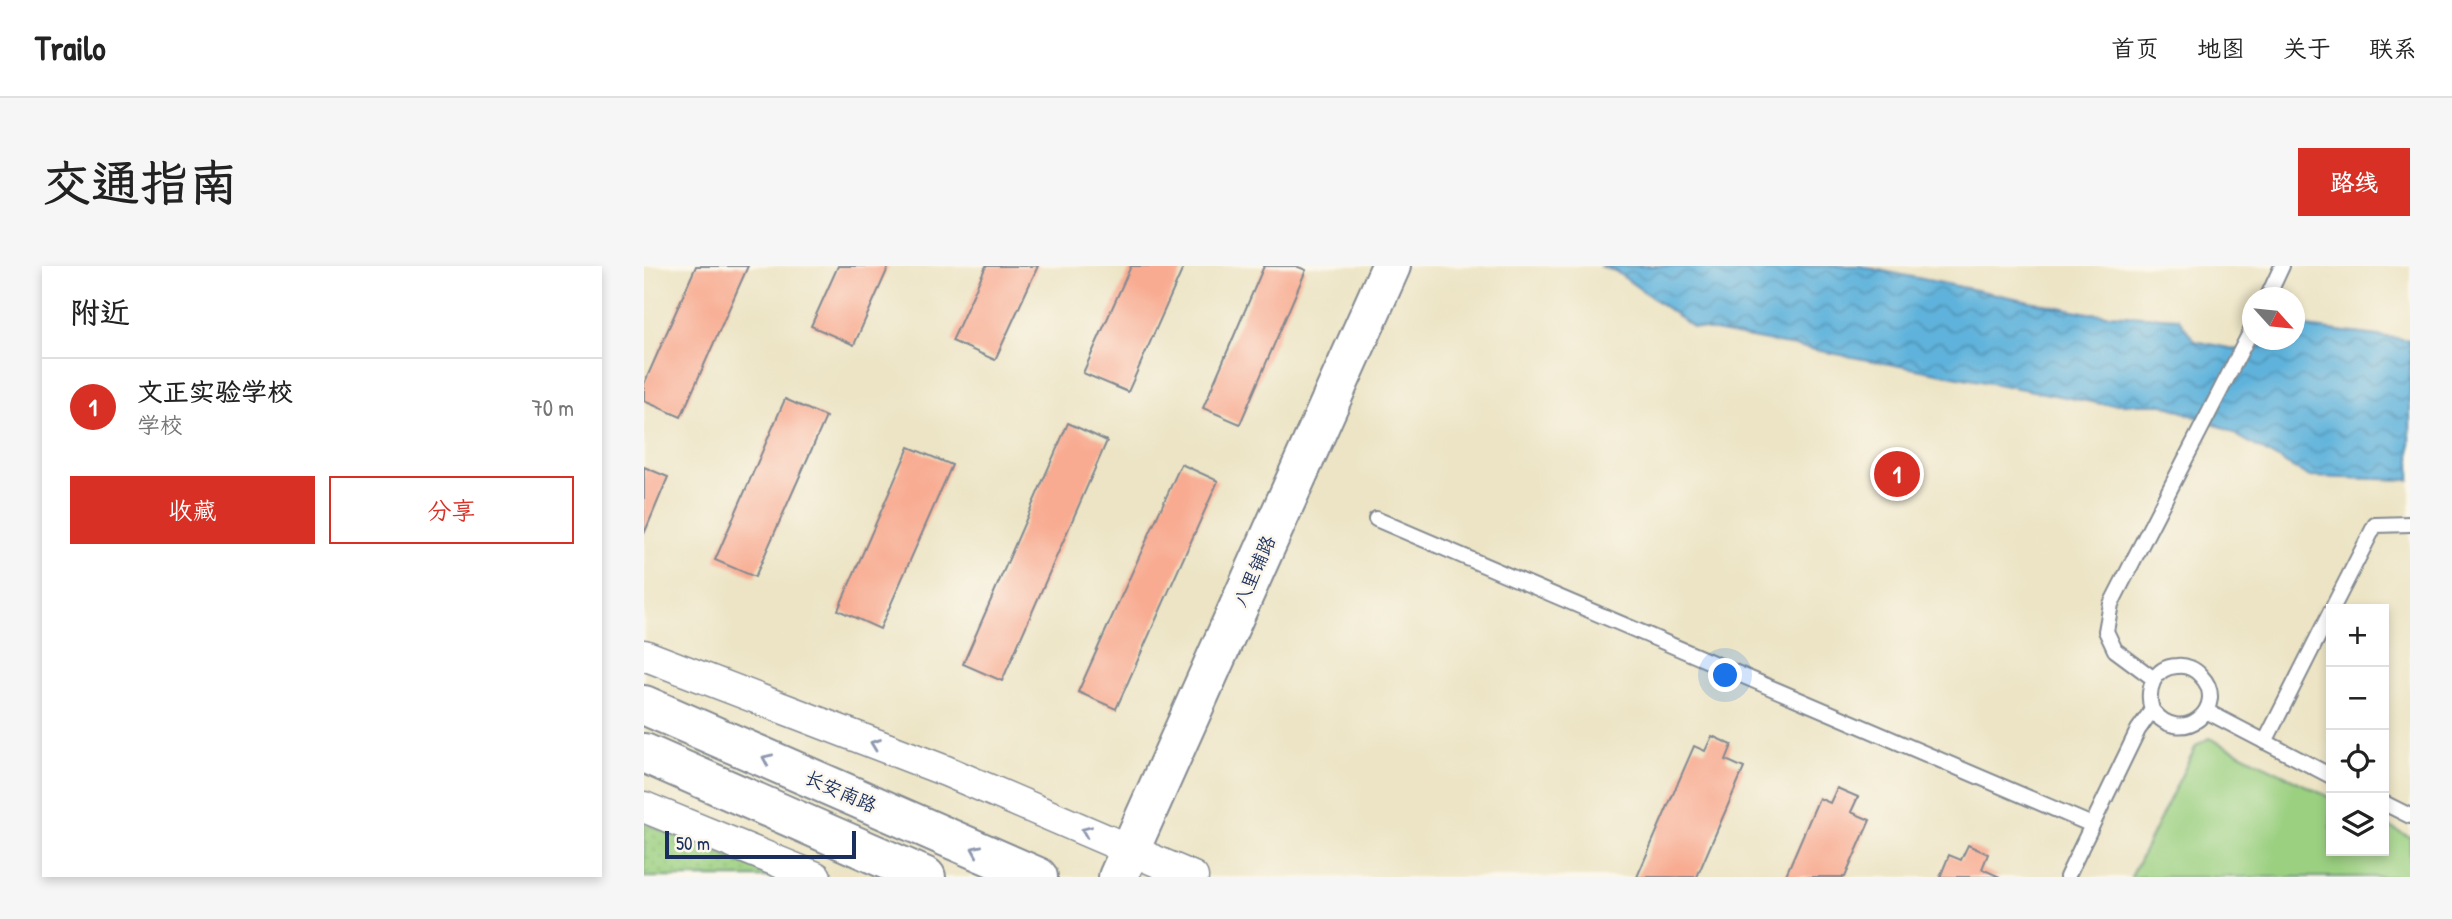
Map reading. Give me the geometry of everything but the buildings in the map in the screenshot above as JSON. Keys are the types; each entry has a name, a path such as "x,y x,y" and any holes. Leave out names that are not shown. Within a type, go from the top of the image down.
{"main road":[{"name":"八里铺路","path":"1124,863 1391,266"},
{"name":"长安南路","path":"644,705 1038,877"},
{"path":"644,753 926,877"}],"street":[{"path":"644,655 946,771 1124,863 1194,877"},
{"path":"644,807 816,877"}],"lane":[{"path":"2272,287 2282,266"},
{"path":"2154,679 2115,650 2106,631 2111,604 2242,348"},
{"path":"1376,519 2092,825"},
{"path":"2335,604 2375,525 2410,524"},
{"path":"2265,742 2326,622"},
{"path":"2185,666 2204,678 2209,689 2209,700 2206,711 2199,720 2178,727 2168,725 2158,719 2152,710 2149,689 2162,670 2185,666"},
{"path":"2067,877 2138,730 2152,710"},
{"path":"2206,711 2326,773"},
{"path":"2389,806 2410,816"}],"green space":[{"path":"2209,738 2326,796 2326,856 2389,856 2389,826 2410,837 2410,877 2131,877 2196,746"},
{"path":"644,823 776,877 644,877"}],"water":[{"path":"1600,266 1859,266 2088,313 2178,318 2195,341 2248,352 2305,350 2305,327 2410,340 2410,480 2310,477 2222,427 2163,404 2102,404 1693,327 1615,271"}],"place":[{"name":"文正实验学校","path":"1897,474"}]}
